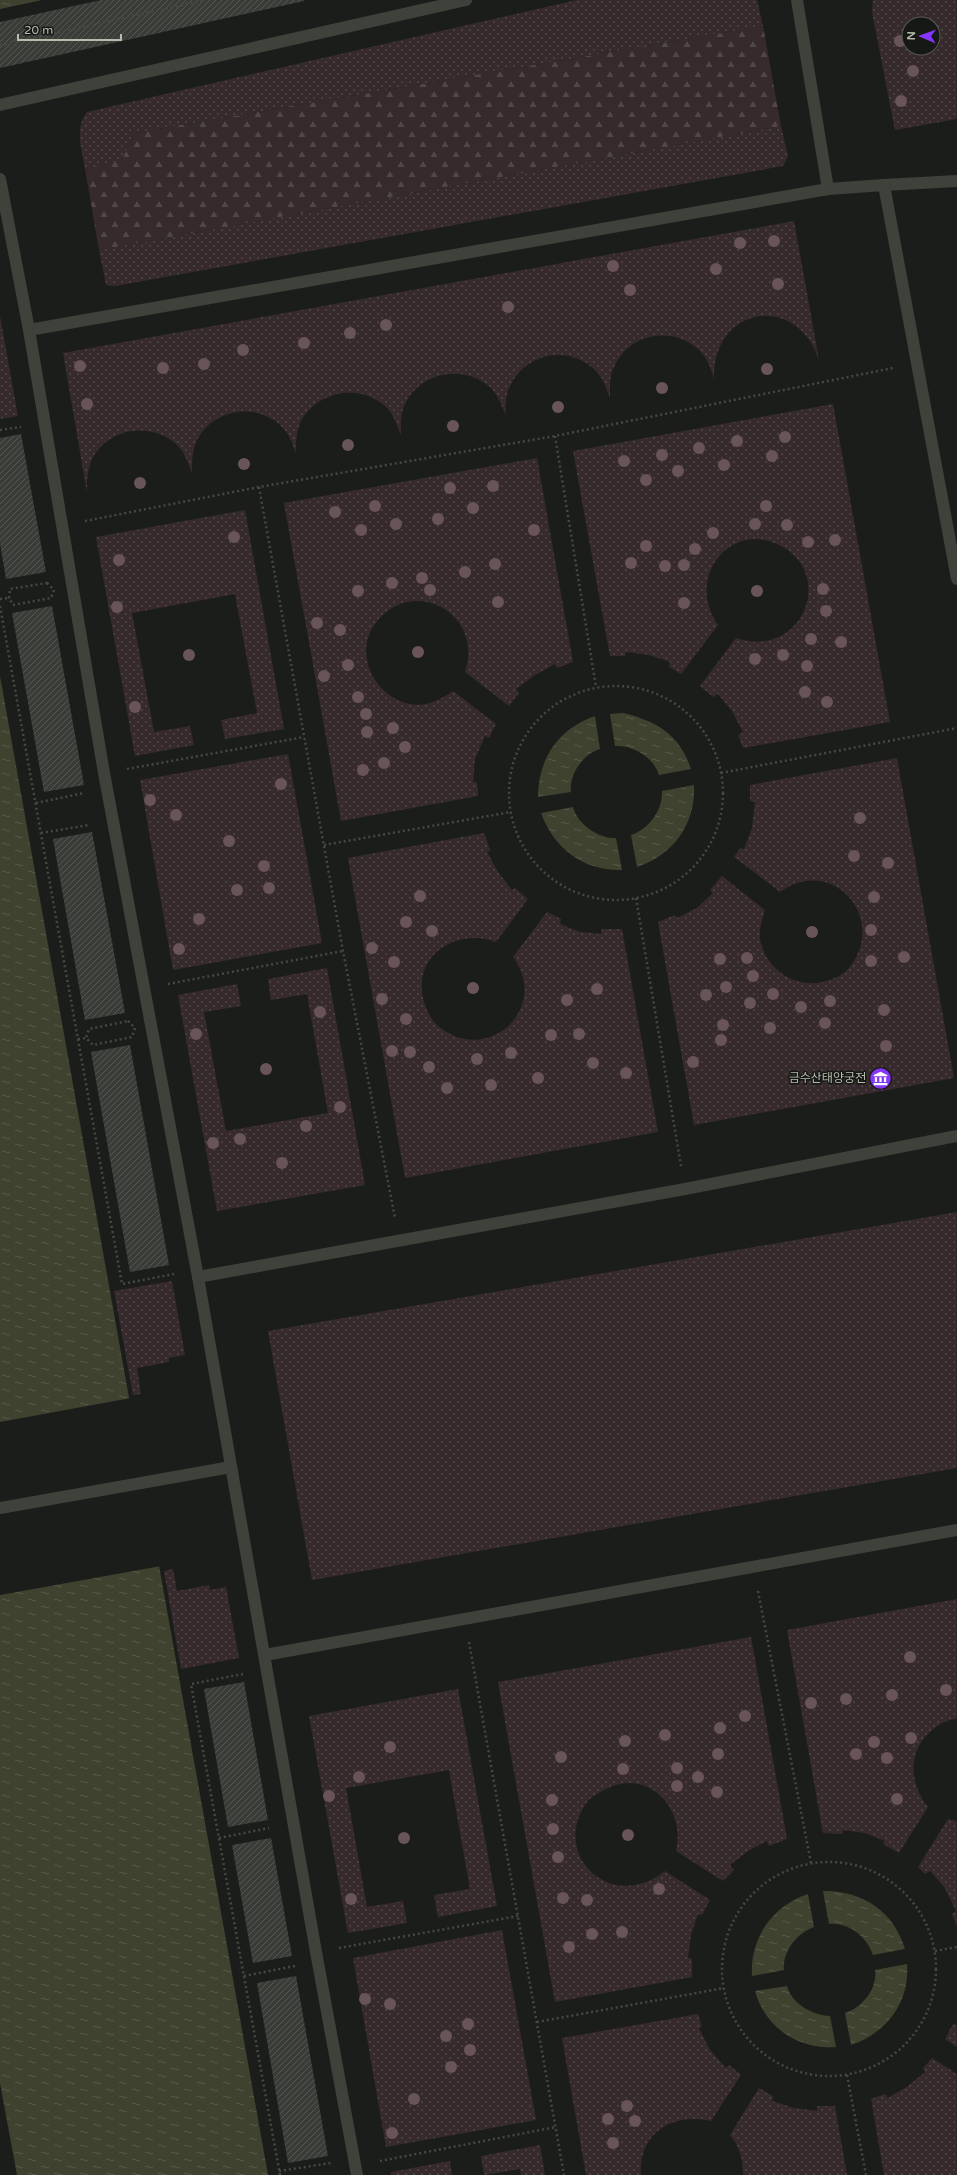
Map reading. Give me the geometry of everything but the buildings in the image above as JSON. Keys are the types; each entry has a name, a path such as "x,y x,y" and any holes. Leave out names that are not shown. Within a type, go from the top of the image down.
{"street":[{"path":"0,105 466,0"},
{"path":"797,0 828,189"},
{"path":"0,179 29,330 104,773 198,1276 316,1952 356,2171"},
{"path":"29,330 828,189 957,181"},
{"path":"884,185 957,579"},
{"path":"198,1276 686,1189 957,1136"},
{"path":"0,1508 231,1467"},
{"path":"265,1655 957,1530"}],"path":[{"path":"0,45 205,0"},
{"path":"61,525 259,487 555,436 917,363"},
{"path":"0,430 21,427"},
{"path":"555,436 596,687"},
{"path":"259,487 343,951 399,1240"},
{"path":"47,583 10,589 9,598 13,605 51,598"},
{"path":"0,599 9,598"},
{"path":"0,606 122,1284 175,1274"},
{"path":"628,686 644,689 666,698 686,711 702,729 714,750 721,773 722,797 719,821 710,843 697,862 674,882 658,891 636,898 612,900 588,896 566,887 546,874 530,856 518,835 511,812 509,788 513,765 522,742 535,722 552,706 573,694 596,687 628,686"},
{"path":"721,773 957,728"},
{"path":"104,773 304,737"},
{"path":"36,804 88,792"},
{"path":"324,845 511,812"},
{"path":"41,833 93,825"},
{"path":"636,898 686,1189"},
{"path":"144,988 343,951"},
{"path":"86,1038 89,1029 128,1021"},
{"path":"86,1038 93,1045 132,1036"},
{"path":"78,1039 86,1038"},
{"path":"754,1567 811,1863"},
{"path":"465,1620 564,2175"},
{"path":"243,1674 191,1684 279,2173 332,2163"},
{"path":"219,1838 273,1827"},
{"path":"835,1862 858,1866 880,1875 900,1889 916,1907 928,1928 935,1951 936,1974 932,1998 923,2021 909,2040 884,2060 870,2068 847,2075 824,2076 800,2072 778,2063 758,2050 742,2031 730,2010 724,1988 722,1964 725,1946 735,1917 749,1898 767,1882 788,1870 811,1863 835,1862"},
{"path":"244,1976 295,1966 316,1952 518,1916"},
{"path":"935,1951 957,1947"},
{"path":"537,2022 724,1988"},
{"path":"847,2075 866,2175"},
{"path":"356,2171 556,2127"}],"green space":[{"path":"577,0 757,0 763,26 134,133 122,161 85,169 80,132 83,119 87,112"},
{"path":"873,0 957,0 957,119 895,130 872,12"},
{"path":"763,26 781,126 99,250 85,169 122,160 134,133"},
{"path":"781,126 788,156 783,166 115,286 106,285 99,250"},
{"path":"794,221 819,360 808,338 793,324 775,317 757,317 740,323 726,336 717,355 714,379 704,356 698,349 688,342 676,337 652,336 631,346 622,354 612,373 610,381 610,398 602,378 594,369 584,361 561,355 537,359 518,373 508,392 506,416 500,401 490,387 479,380 468,375 456,374 432,378 413,392 406,402 402,414 401,435 391,412 375,399 364,394 352,393 328,397 317,403 308,411 301,421 297,433 296,454 286,432 280,425 270,418 259,413 247,411 235,412 213,421 204,430 195,444 192,460 192,473 182,450 166,437 154,432 142,430 130,431 108,440 92,459 87,480 87,493 63,353"},
{"path":"0,316 18,416 0,419"},
{"path":"833,404 890,722 743,748 738,735 743,732 732,711 718,694 713,697 700,686 736,638 759,642 779,637 794,626 804,611 808,594 806,576 798,559 781,546 763,540 746,540 731,546 718,557 710,572 707,589 709,607 718,625 681,674 669,667 670,662 649,655 626,652 625,656 610,656 573,451"},
{"path":"537,458 573,662 557,668 555,664 535,675 516,689 519,693 509,706 465,672 468,650 464,632 454,617 440,606 423,601 405,603 388,611 373,627 367,641 366,655 369,669 385,692 397,700 411,704 426,704 440,699 453,691 496,724 489,738 485,736 475,759 473,782 477,783 478,796 341,821 284,503"},
{"path":"245,510 284,729 225,739 221,720 257,713 235,594 132,613 154,732 190,726 194,745 135,756 96,537"},
{"path":"288,754 322,943 173,970 140,780"},
{"path":"897,758 954,1078 694,1125 658,922 675,915 677,918 697,908 713,893 710,890 722,876 765,910 760,928 760,939 768,960 775,968 784,975 804,983 826,981 841,975 849,968 860,949 862,930 858,912 849,897 835,886 818,881 800,882 780,892 734,857 740,848 744,849 752,828 755,802 750,801 750,785"},
{"path":"484,833 490,850 487,852 498,872 512,890 515,888 528,899 496,942 481,938 466,939 452,943 440,950 430,959 424,972 422,986 426,1009 433,1021 438,1026 457,1037 476,1040 493,1036 508,1026 519,1012 524,995 523,976 513,957 547,912 561,919 560,924 580,932 601,934 602,929 622,929 658,1132 405,1178 348,858"},
{"path":"327,968 365,1185 217,1211 178,995 237,984 241,1006 204,1012 226,1131 328,1113 307,994 271,1000 268,979"},
{"path":"957,1212 957,1468 312,1580 268,1331"},
{"path":"172,1281 185,1355 169,1358 169,1362 137,1368 141,1394 133,1395 114,1291"},
{"path":"173,1569 177,1591 209,1585 210,1590 226,1587 239,1658 181,1669 164,1571"},
{"path":"957,1599 957,1719 944,1722 932,1730 924,1738 915,1757 914,1778 917,1788 928,1807 899,1853 883,1844 885,1841 865,1833 843,1830 842,1834 823,1833 787,1630"},
{"path":"751,1637 787,1839 769,1846 767,1841 748,1851 730,1865 734,1870 723,1881 676,1851 678,1836 676,1822 671,1809 652,1789 639,1784 625,1783 610,1787 595,1795 587,1802 577,1822 576,1841 581,1858 592,1872 607,1882 625,1886 645,1883 665,1871 710,1900 702,1915 698,1914 691,1935 688,1958 692,1959 692,1977 555,2002 498,1682"},
{"path":"458,1689 497,1906 438,1917 434,1895 470,1889 449,1770 346,1788 367,1907 403,1901 407,1923 348,1933 309,1716"},
{"path":"948,1819 957,1821 957,1927 952,1914 956,1911 945,1888 930,1871 925,1874 918,1867"},
{"path":"502,1930 536,2120 386,2147 353,1958"},
{"path":"698,2014 702,2027 699,2028 710,2050 726,2068 729,2065 741,2075 711,2121 697,2119 684,2120 671,2123 661,2129 652,2137 645,2148 642,2160 641,2175 586,2175 562,2038"},
{"path":"953,2024 957,2025 957,2047 945,2039"},
{"path":"932,2058 957,2074 957,2175 884,2175 871,2099 885,2094 888,2098 908,2086 925,2072 923,2068"},
{"path":"759,2088 773,2096 772,2101 794,2108 817,2111 817,2106 835,2106 847,2175 743,2175 740,2154 730,2135"},
{"path":"540,2145 545,2175 521,2175 520,2169 484,2175 481,2156"},
{"path":"450,2161 452,2175 391,2175 391,2172"}],"water":[{"path":"0,0 42,0 0,9"},
{"path":"0,676 268,2175 17,2175 0,2083"},
{"path":"623,713 646,720 666,731 681,747 691,769 659,775 653,763 636,750 622,746 615,746 610,714"},
{"path":"595,716 600,749 588,755 578,766 572,778 571,792 538,797 542,770 546,758 553,747 570,729"},
{"path":"694,785 694,799 691,812 687,824 680,836 672,846 662,854 650,862 637,867 631,835 644,828 654,818 660,805 662,791"},
{"path":"573,807 575,813 584,825 603,836 616,838 622,870 595,867 583,862 562,847 554,837 541,813"},
{"path":"823,1891 850,1894 874,1905 893,1924 905,1949 873,1955 866,1942 856,1932 843,1925 829,1924"},
{"path":"808,1894 814,1927 802,1934 792,1944 785,1957 784,1970 752,1976 752,1962 755,1949 759,1937 766,1925 774,1915 784,1907 795,1899"},
{"path":"907,1964 905,1991 894,2014 875,2033 864,2040 851,2045 845,2013 857,2007 868,1996 874,1984 875,1970"},
{"path":"787,1986 793,1998 798,2003 810,2011 830,2016 836,2047 809,2045 785,2034 775,2025 760,2004 755,1991"}],"pier":[{"path":"131,1398 161,1566 0,1595 0,1422"}],"place":[{"name":"금수산태양궁전","path":"881,1078"}]}
